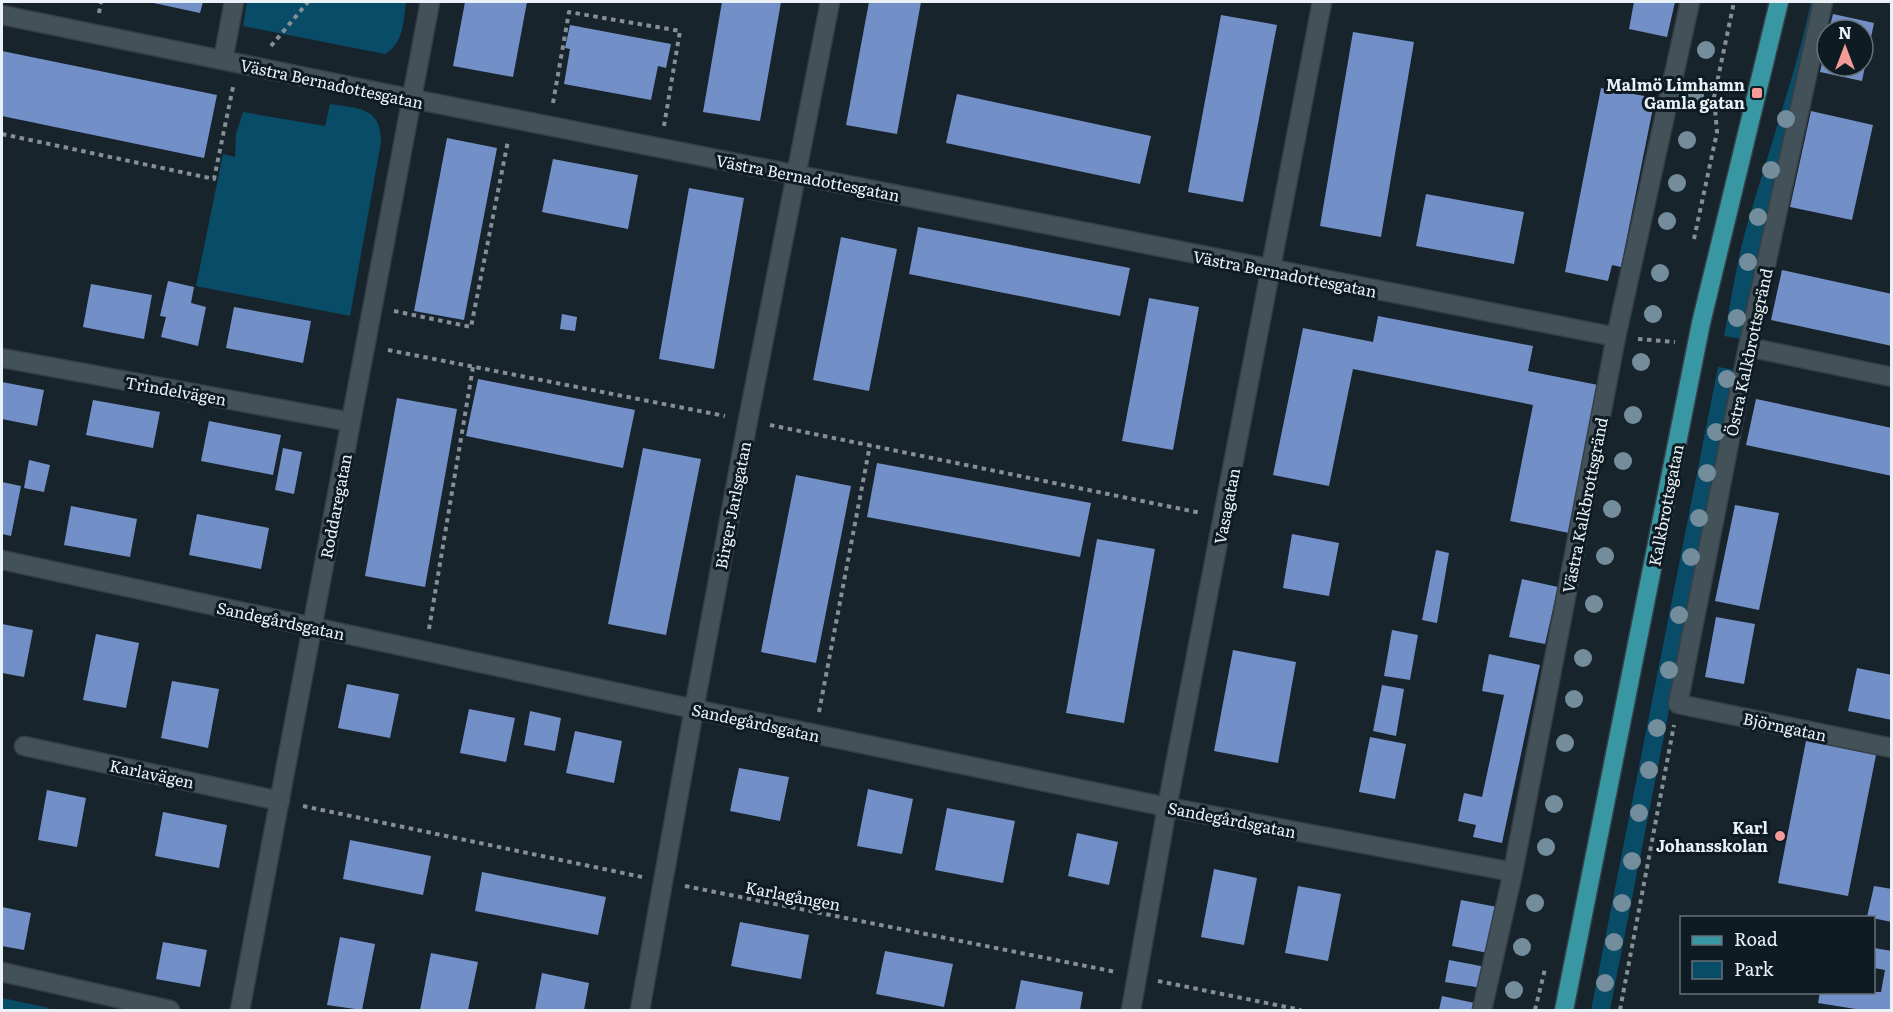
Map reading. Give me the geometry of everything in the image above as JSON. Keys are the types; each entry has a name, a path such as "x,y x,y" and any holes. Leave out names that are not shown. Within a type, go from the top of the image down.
{"main road":[{"name":"Kalkbrottsgatan","path":"1564,1011 1701,323 1779,2"}],"street":[{"path":"234,2 238,63"},
{"name":"Roddaregatan","path":"240,1011 430,2"},
{"name":"Birger Jarlsgatan","path":"640,1011 748,420 830,2"},
{"name":"Vasagatan","path":"1131,1011 1167,807 1322,2"},
{"name":"Västra Kalkbrottsgränd","path":"1482,1011 1513,872 1616,337 1690,2"},
{"name":"Östra Kalkbrottsgränd","path":"1678,704 1748,347 1823,2"},
{"name":"Västra Bernadottesgatan","path":"2,15 512,119 1616,337"},
{"path":"1748,347 1892,376"},
{"name":"Trindelvägen","path":"6,359 351,422"},
{"name":"Sandegårdsgatan","path":"2,560 694,709 1167,807 1513,872"},
{"name":"Björngatan","path":"1678,704 1892,748"},
{"name":"Karlavägen","path":"24,746 280,801"},
{"path":"2,972 170,1011"}],"path":[{"path":"2,134 214,179 238,63 308,2"},
{"path":"549,126 569,12 680,31 660,148"},
{"path":"373,307 471,327 512,119"},
{"path":"366,346 748,420 1224,517"},
{"path":"426,651 473,367"},
{"path":"814,734 870,445"},
{"path":"1620,1011 1678,704"},
{"name":"Karlagången","path":"280,801 1301,1011"}],"green space":[{"path":"247,2 406,2 399,38 385,54 243,26"},
{"path":"1811,2 1818,2 1808,50 1782,142 1742,339 1724,336 1745,233 1790,84"},
{"path":"330,104 366,111 372,115 380,130 381,142 350,316 196,286 223,154 235,157 236,134 243,112 325,126"},
{"path":"1718,367 1736,370 1610,1010 1591,1010"},
{"path":"2,998 49,1008 47,1010 2,1010"}],"building":[{"path":"149,2 203,2 200,13"},
{"path":"465,2 527,2 513,77 453,66"},
{"path":"722,2 781,2 760,121 703,112"},
{"path":"869,2 921,2 897,134 846,125"},
{"path":"1634,2 1675,2 1667,37 1629,29"},
{"path":"1833,14 1851,18 1832,18"},
{"path":"1221,15 1277,25 1243,202 1188,192"},
{"path":"570,25 671,44 666,68 658,66 651,100 564,84 570,49 565,48"},
{"path":"1353,32 1414,42 1381,237 1320,226"},
{"path":"2,51 217,95 204,158 2,116"},
{"path":"1601,88 1655,98 1621,267 1612,265 1608,281 1565,272"},
{"path":"957,94 1151,136 1140,184 946,143"},
{"path":"1811,111 1873,125 1852,220 1790,207"},
{"path":"447,138 497,148 464,320 414,311"},
{"path":"553,159 638,175 628,229 542,212"},
{"path":"689,188 744,198 714,369 659,359"},
{"path":"1426,194 1524,212 1514,264 1416,246"},
{"path":"918,227 1130,268 1120,316 909,274"},
{"path":"841,237 897,249 869,391 813,380"},
{"path":"1782,270 1892,294 1892,346 1771,320"},
{"path":"168,281 194,287 191,303 206,307 198,346 161,337 166,317 160,316"},
{"path":"91,284 152,295 144,339 83,327"},
{"path":"1149,298 1199,307 1173,450 1122,441"},
{"path":"234,307 311,321 303,363 226,348"},
{"path":"562,314 577,317 575,331 560,329"},
{"path":"1378,316 1533,346 1528,371 1598,385 1569,533 1510,521 1533,405 1353,369 1329,486 1273,475 1303,328 1373,342"},
{"path":"478,379 635,410 623,468 466,436"},
{"path":"2,382 44,390 37,426 2,419"},
{"path":"397,398 457,409 425,587 365,576"},
{"path":"1756,399 1892,428 1892,476 1746,445"},
{"path":"93,400 160,412 153,448 86,435"},
{"path":"209,421 281,435 273,475 201,461"},
{"path":"283,448 302,452 294,494 275,490"},
{"path":"643,448 701,459 666,635 608,624"},
{"path":"29,460 50,465 44,492 24,488"},
{"path":"877,463 1091,503 1080,557 867,517"},
{"path":"796,475 851,486 816,663 761,652"},
{"path":"2,482 21,486 11,536 2,534"},
{"path":"1735,505 1779,513 1759,610 1715,601"},
{"path":"71,506 137,519 130,557 64,545"},
{"path":"197,514 269,528 261,569 189,555"},
{"path":"1292,534 1339,543 1329,596 1283,588"},
{"path":"1097,539 1155,549 1124,723 1066,713"},
{"path":"1436,550 1449,553 1437,623 1422,620"},
{"path":"1522,579 1558,587 1545,644 1509,637"},
{"path":"1716,617 1755,624 1744,684 1705,677"},
{"path":"2,624 33,630 24,677 2,673"},
{"path":"1392,630 1418,635 1410,680 1384,676"},
{"path":"96,634 139,643 126,708 83,700"},
{"path":"1233,650 1296,662 1278,763 1214,751"},
{"path":"1489,654 1540,665 1502,843 1473,837 1476,825 1458,821 1464,793 1482,797 1504,695 1482,691"},
{"path":"1857,668 1892,675 1892,720 1848,711"},
{"path":"172,681 219,689 208,748 161,738"},
{"path":"347,684 399,694 390,738 338,728"},
{"path":"1382,685 1404,689 1396,736 1373,731"},
{"path":"469,709 515,718 506,762 460,753"},
{"path":"530,711 561,718 555,751 524,745"},
{"path":"575,731 622,741 614,783 566,773"},
{"path":"1807,736 1877,750 1848,896 1778,883"},
{"path":"1370,737 1406,744 1395,799 1359,792"},
{"path":"739,768 789,777 780,821 730,811"},
{"path":"868,789 913,799 902,854 857,846"},
{"path":"47,790 86,798 77,847 38,840"},
{"path":"947,808 1015,821 1003,883 935,870"},
{"path":"163,812 227,825 219,868 155,856"},
{"path":"1077,833 1118,842 1109,885 1068,876"},
{"path":"350,840 431,856 423,895 343,879"},
{"path":"1214,869 1257,878 1244,945 1201,937"},
{"path":"482,872 606,897 598,935 475,911"},
{"path":"1298,886 1341,894 1328,961 1285,953"},
{"path":"1874,886 1892,889 1892,922 1875,919 1875,916 1867,916"},
{"path":"1461,900 1497,907 1488,953 1452,946"},
{"path":"2,907 31,913 24,950 2,946"},
{"path":"740,922 809,935 801,979 731,966"},
{"path":"340,937 375,944 362,1010 327,1005"},
{"path":"163,942 207,950 200,987 156,979"},
{"path":"1875,948 1892,951 1892,1010 1862,1010 1818,1003 1820,994 1875,994 1875,992 1881,992 1885,970 1875,968"},
{"path":"885,951 953,964 944,1007 876,994"},
{"path":"431,953 478,962 468,1010 420,1010"},
{"path":"1449,960 1486,967 1482,988 1445,982"},
{"path":"542,973 589,983 584,1010 535,1010"},
{"path":"1021,980 1083,992 1080,1010 1015,1010"},
{"path":"1442,996 1479,1004 1477,1010 1439,1010"}],"place":[{"name":"Malmö Limhamn Gamla gatan","path":"1757,93"},
{"name":"Karl Johansskolan","path":"1780,836"}]}
